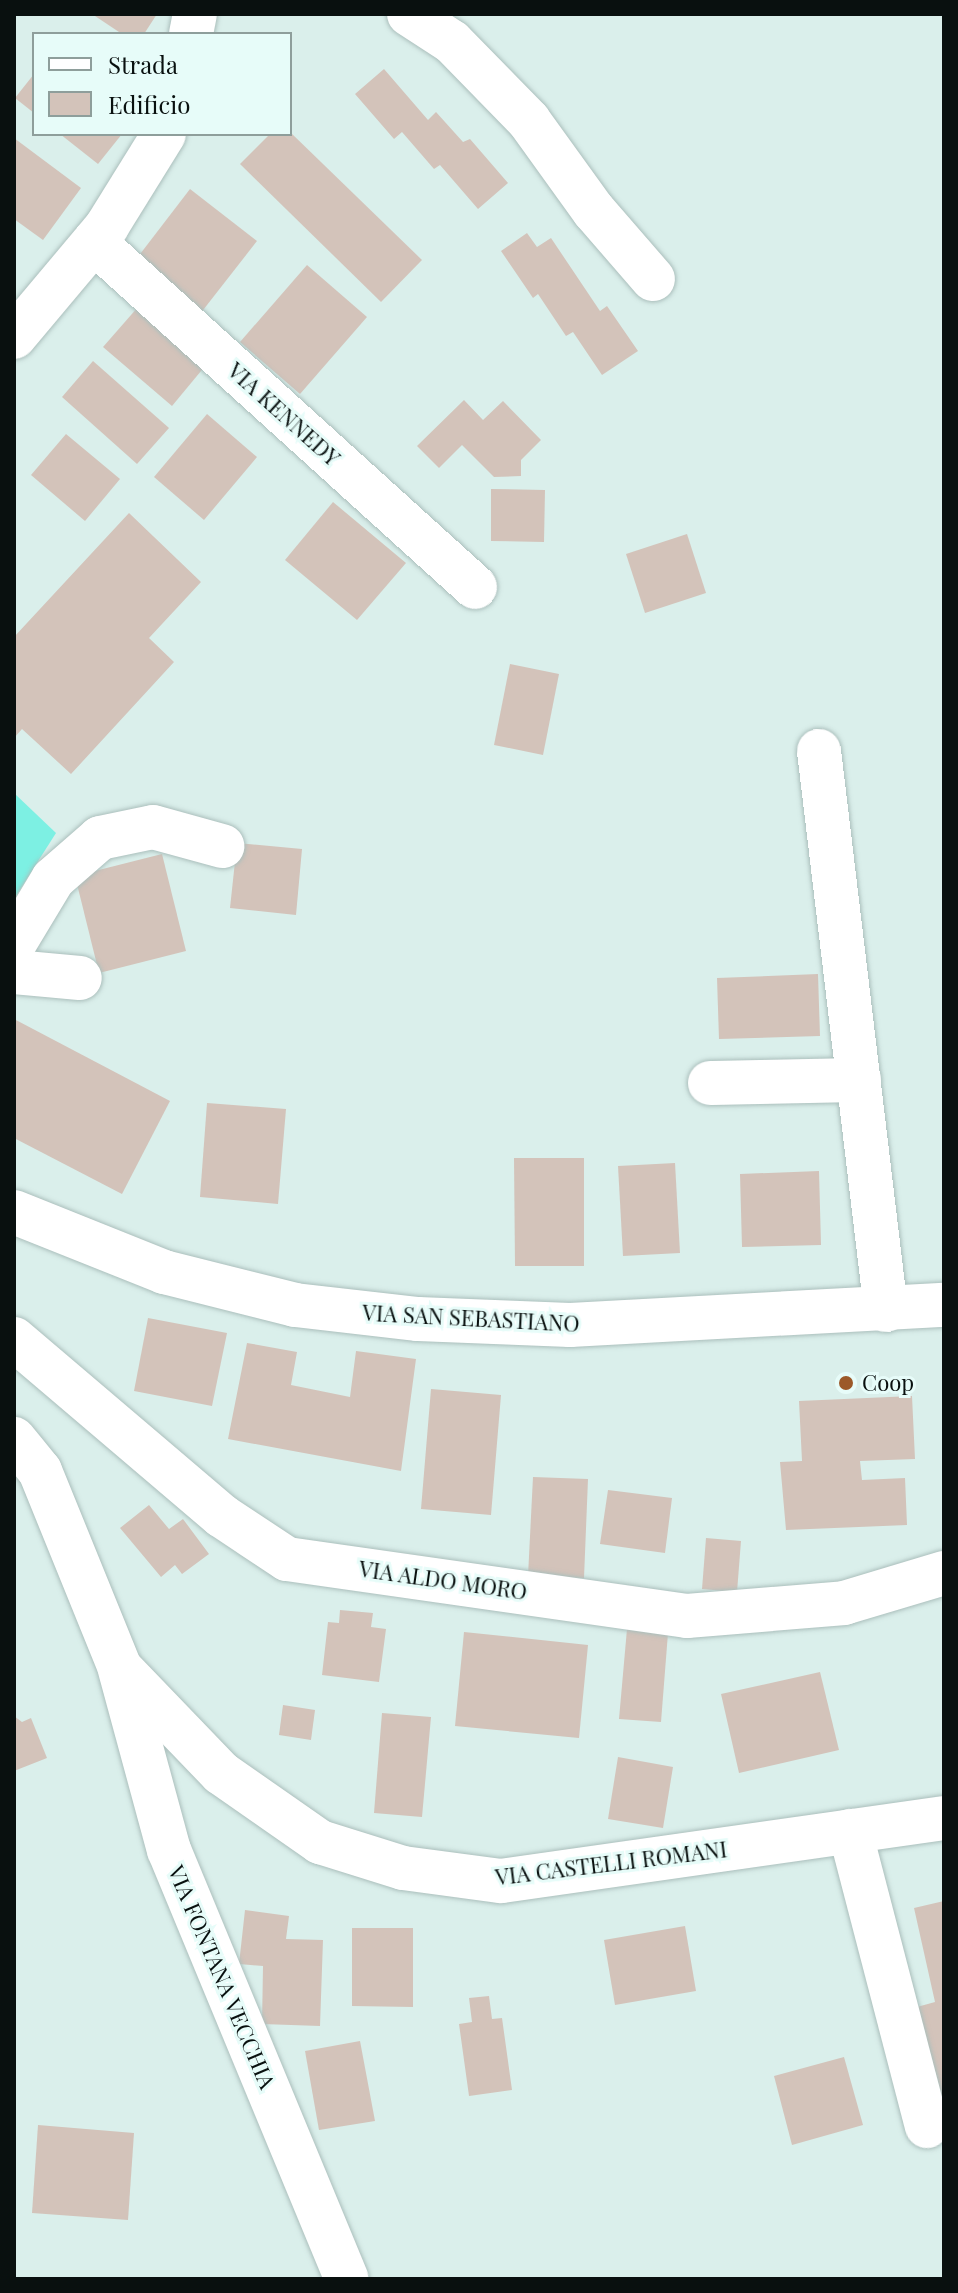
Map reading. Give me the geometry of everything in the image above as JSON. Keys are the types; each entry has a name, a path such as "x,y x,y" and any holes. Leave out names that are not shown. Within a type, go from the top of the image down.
{"street":[{"path":"409,14 452,42 479,67 540,135 594,211 653,279"},
{"path":"14,337 94,242 163,136"},
{"name":"VIA KENNEDY","path":"94,242 475,587"},
{"path":"819,751 886,1310"},
{"path":"14,944 53,879 100,838 153,827 222,846"},
{"path":"14,972 80,978"},
{"path":"710,1083 859,1080"},
{"name":"VIA SAN SEBASTIANO","path":"14,1212 164,1272 295,1305 418,1319 570,1325 944,1305"},
{"name":"VIA ALDO MORO","path":"14,1339 222,1516 287,1559 687,1616 844,1603 944,1573"},
{"name":"VIA CASTELLI ROMANI","path":"14,1439 40,1471 120,1668 221,1773 320,1842 403,1868 501,1881 944,1818"},
{"name":"VIA FONTANA VECCHIA","path":"120,1668 169,1850 347,2279"},
{"path":"850,1831 927,2126"}],"shaded area":[{"path":"14,793 56,833 14,899"}],"building":[{"path":"92,14 157,14 145,32 119,32"},
{"path":"384,69 428,120 436,112 463,142 470,139 508,183 478,209 440,165 434,169 402,132 394,139 355,94"},
{"path":"32,77 32,111 15,98"},
{"path":"292,134 422,260 381,302 240,164 268,136"},
{"path":"63,136 120,136 98,164"},
{"path":"14,138 81,188 43,240 14,219"},
{"path":"190,189 257,241 200,314 134,262"},
{"path":"527,233 537,247 551,238 600,311 607,306 638,351 602,375 573,332 566,336 538,294 533,298 501,251"},
{"path":"307,265 367,317 300,394 240,342"},
{"path":"138,307 206,365 172,406 103,347"},
{"path":"93,361 169,428 137,464 62,397"},
{"path":"464,400 483,420 503,401 541,440 521,460 521,476 494,477 462,445 439,468 417,446"},
{"path":"207,414 257,457 204,520 154,477"},
{"path":"66,434 120,479 85,521 31,475"},
{"path":"491,489 545,490 544,542 491,541"},
{"path":"333,502 406,563 357,620 285,560"},
{"path":"129,513 201,582 149,638 174,662 71,774 22,729 14,738 14,637"},
{"path":"687,534 706,593 645,613 626,554"},
{"path":"510,664 559,674 543,755 494,745"},
{"path":"237,843 302,849 296,915 230,908"},
{"path":"162,854 186,951 99,973 75,876"},
{"path":"818,974 820,1036 719,1039 717,978"},
{"path":"14,1019 170,1101 122,1194 14,1138"},
{"path":"207,1103 286,1109 278,1204 200,1197"},
{"path":"514,1158 584,1158 584,1266 515,1266"},
{"path":"675,1163 680,1253 623,1256 618,1166"},
{"path":"819,1171 821,1245 742,1247 740,1174"},
{"path":"148,1318 227,1333 212,1406 134,1391"},
{"path":"247,1343 297,1352 291,1385 350,1397 356,1351 416,1359 401,1471 228,1439"},
{"path":"431,1389 501,1395 491,1515 421,1509"},
{"path":"912,1396 915,1459 860,1461 862,1480 905,1478 907,1525 786,1530 780,1462 802,1461 799,1401"},
{"path":"533,1477 588,1479 584,1578 528,1576"},
{"path":"608,1490 672,1498 665,1553 600,1544"},
{"path":"149,1505 169,1529 183,1519 209,1554 182,1574 175,1565 161,1577 120,1528"},
{"path":"706,1538 741,1541 737,1592 702,1589"},
{"path":"340,1610 373,1613 371,1627 386,1629 379,1682 322,1675 328,1622 339,1623"},
{"path":"627,1629 668,1633 661,1722 619,1719"},
{"path":"464,1632 588,1645 579,1738 455,1726"},
{"path":"820,1672 839,1750 739,1773 721,1694"},
{"path":"283,1705 315,1710 311,1740 279,1735"},
{"path":"382,1713 431,1717 422,1817 374,1813"},
{"path":"14,1716 22,1722 31,1718 47,1758 14,1771"},
{"path":"618,1757 673,1767 663,1828 608,1819"},
{"path":"944,1901 943,2100 917,2007 935,2002 914,1908"},
{"path":"245,1910 289,1916 286,1939 323,1940 320,2026 262,2024 263,1966 239,1964"},
{"path":"685,1926 696,1991 615,2005 604,1940"},
{"path":"352,1928 413,1928 413,2007 352,2006"},
{"path":"489,1996 492,2019 502,2018 512,2090 469,2096 459,2024 472,2022 469,1998"},
{"path":"360,2041 375,2121 319,2130 305,2051"},
{"path":"844,2057 863,2125 792,2145 774,2076"},
{"path":"38,2125 134,2133 128,2220 32,2213"}],"place":[{"name":"Coop","path":"846,1383"}]}
